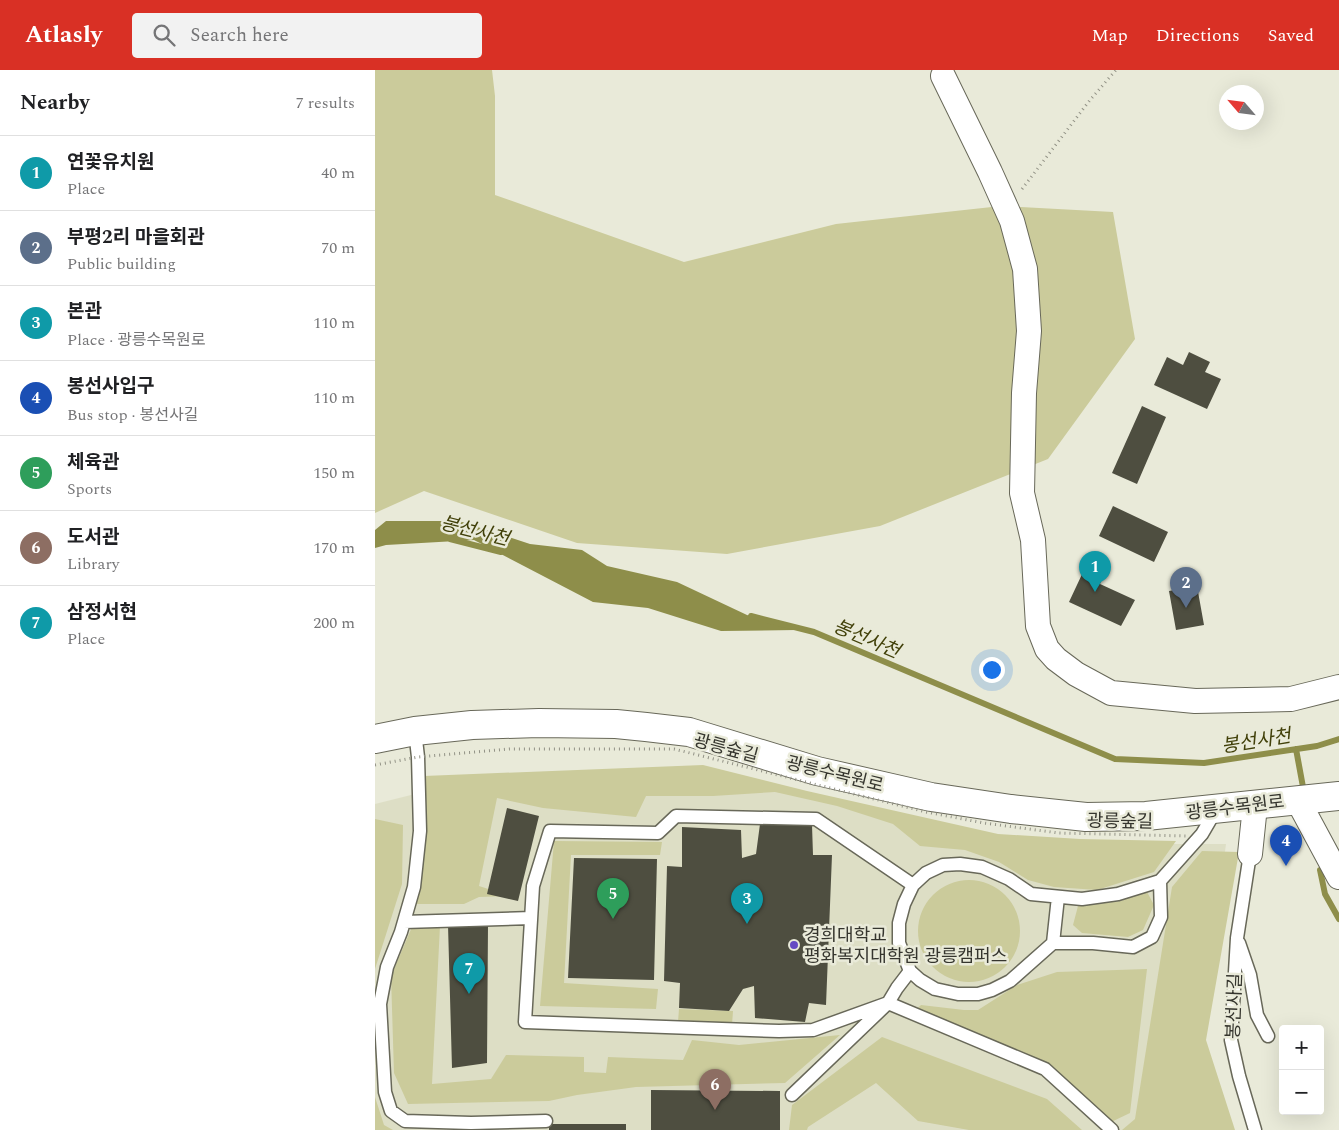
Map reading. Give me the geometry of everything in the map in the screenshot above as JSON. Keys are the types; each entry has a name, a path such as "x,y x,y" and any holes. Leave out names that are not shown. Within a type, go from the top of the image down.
{"street":[{"path":"938,72 990,172 1012,221 1025,269 1029,331 1024,393 1022,493 1033,540 1038,626 1047,649 1056,659 1076,674 1111,693 1195,701 1291,699 1339,687"},
{"name":"광릉수목원로","path":"375,739 417,744 471,726 617,724 646,727 689,732 817,771 931,797 1011,809 1086,817 1146,816 1339,796"},
{"name":"광릉수목원로","path":"1297,800 1339,877"},
{"name":"봉선사길","path":"1250,854 1255,806"}],"lane":[{"path":"417,744 420,831 414,887 404,922 387,966 378,999 380,1004 385,1092 391,1111 405,1121 471,1123 546,1121"},
{"path":"1160,881 1161,917 1152,937 1133,947 1093,943 1053,943 1009,981 992,990 978,994 958,994 935,989 920,980 910,970 899,943 899,923 904,904 913,885 926,873 943,866 960,864 982,867 1009,879 1031,894 1082,899 1118,894 1160,881 1202,834 1216,810"},
{"path":"913,885 816,819 676,816 658,833 550,831 533,886 525,1022 779,1031 813,1030 888,1003 1045,1069 1112,1130"},
{"name":"봉선사길","path":"1250,854 1237,938 1231,1040 1239,1076 1255,1130"},
{"path":"1053,943 1058,897"},
{"path":"404,922 531,918"},
{"name":"봉선사길","path":"1237,938 1250,975 1257,1015 1267,1036"},
{"path":"792,1096 888,1003 910,970"}],"path":[{"path":"1005,208 1028,182 1090,100 1117,70"},
{"name":"광릉숲길","path":"375,765 417,744 509,749 674,749 927,812 984,823 1059,833 1186,836"}],"shaded area":[{"name":"경희대학교 평화복지대학원 광릉캠퍼스","path":"707,775 1000,838 1064,844 1226,844 1199,1046 1232,1130 375,1130 375,804 427,791"}],"green space":[{"path":"375,70 492,70 495,96 495,195 684,262 836,224 1001,206 1113,212 1135,339 1048,459 880,526 727,554 577,543 424,491 375,513"},
{"path":"703,765 807,791 998,834 1080,839 1176,841 1154,872 1097,890 1054,887 1028,880 999,862 965,850 920,846 893,824 837,806 775,792 713,796 646,796 636,817 543,808 497,798 479,886 510,896 479,897 464,904 412,904 424,776"},
{"path":"375,819 403,825 402,884 375,969"},
{"path":"554,841 662,842 660,855 571,855 564,983 658,989 656,1009 540,1006"},
{"path":"1202,851 1239,852 1206,1040 1235,1130 1122,1130 1135,1119 1172,887"},
{"path":"969,880 979,881 998,888 1012,902 1019,921 1019,941 1012,960 998,974 979,981 969,982 959,981 940,974 926,960 919,941 918,931 919,921 926,902 940,888 959,881"},
{"path":"1146,890 1154,905 1143,930 1128,937 1082,933 1073,925 1078,906 1121,901"},
{"path":"440,926 432,1084 491,1079 506,1055 584,1057 584,1072 606,1073 608,1057 683,1060 692,1040 739,1045 840,1035 785,1083 636,1087 549,1101 408,1104 394,1073 391,976 412,927"},
{"path":"1147,969 1130,1113 1107,1124 1099,1108 1033,1061 910,1015 921,1005 978,1010 1017,985 1057,972"},
{"path":"679,1009 733,1011 732,1025 678,1022"},
{"path":"882,1037 1047,1099 1082,1130 969,1130 918,1121 876,1083 808,1127 807,1130 789,1130 792,1105"},
{"path":"375,1097 384,1125 393,1130 375,1130"}],"water":[{"path":"386,521 459,521 530,544 582,550 607,566 677,582 747,615 796,630 721,631 648,608 593,602 474,540 386,545 375,548 375,530"}],"building":[{"path":"1189,352 1210,362 1205,372 1221,379 1207,409 1154,385 1167,357 1183,365"},
{"path":"1142,406 1166,417 1137,484 1112,473"},
{"path":"1113,506 1168,532 1154,562 1099,536"},
{"path":"1091,555 1108,562 1100,584 1135,600 1121,626 1069,602"},
{"path":"1197,586 1204,625 1176,630 1169,591"},
{"path":"507,808 539,816 518,901 487,894"},
{"path":"760,824 812,825 813,855 832,855 826,1005 809,1003 805,1022 755,1018 754,986 743,989 729,1011 679,1008 680,983 664,981 667,866 682,867 682,827 741,830 742,858 756,854"},
{"path":"574,858 657,859 654,980 568,978"},
{"path":"448,925 488,925 487,1063 452,1068"},
{"path":"651,1090 780,1091 780,1130 651,1130"},
{"path":"549,1124 626,1124 626,1130 549,1130"}],"waterway":[{"name":"봉선사천","path":"450,539 501,552"},
{"name":"봉선사천","path":"751,616 814,632 1115,759 1204,763 1317,746 1339,739"},
{"path":"1296,749 1303,787"},
{"path":"1320,870 1325,894 1339,919"}],"place":[{"name":"연꽃유치원","path":"1095,592"},
{"name":"부평2리 마을회관","path":"1186,608"},
{"name":"봉선사입구","path":"1286,866"},
{"name":"체육관","path":"613,919"},
{"name":"본관","path":"747,924"},
{"name":"경희대학교 평화복지대학원 광릉캠퍼스","path":"794,945"},
{"name":"삼정서현","path":"469,994"},
{"name":"도서관","path":"715,1110"}]}
